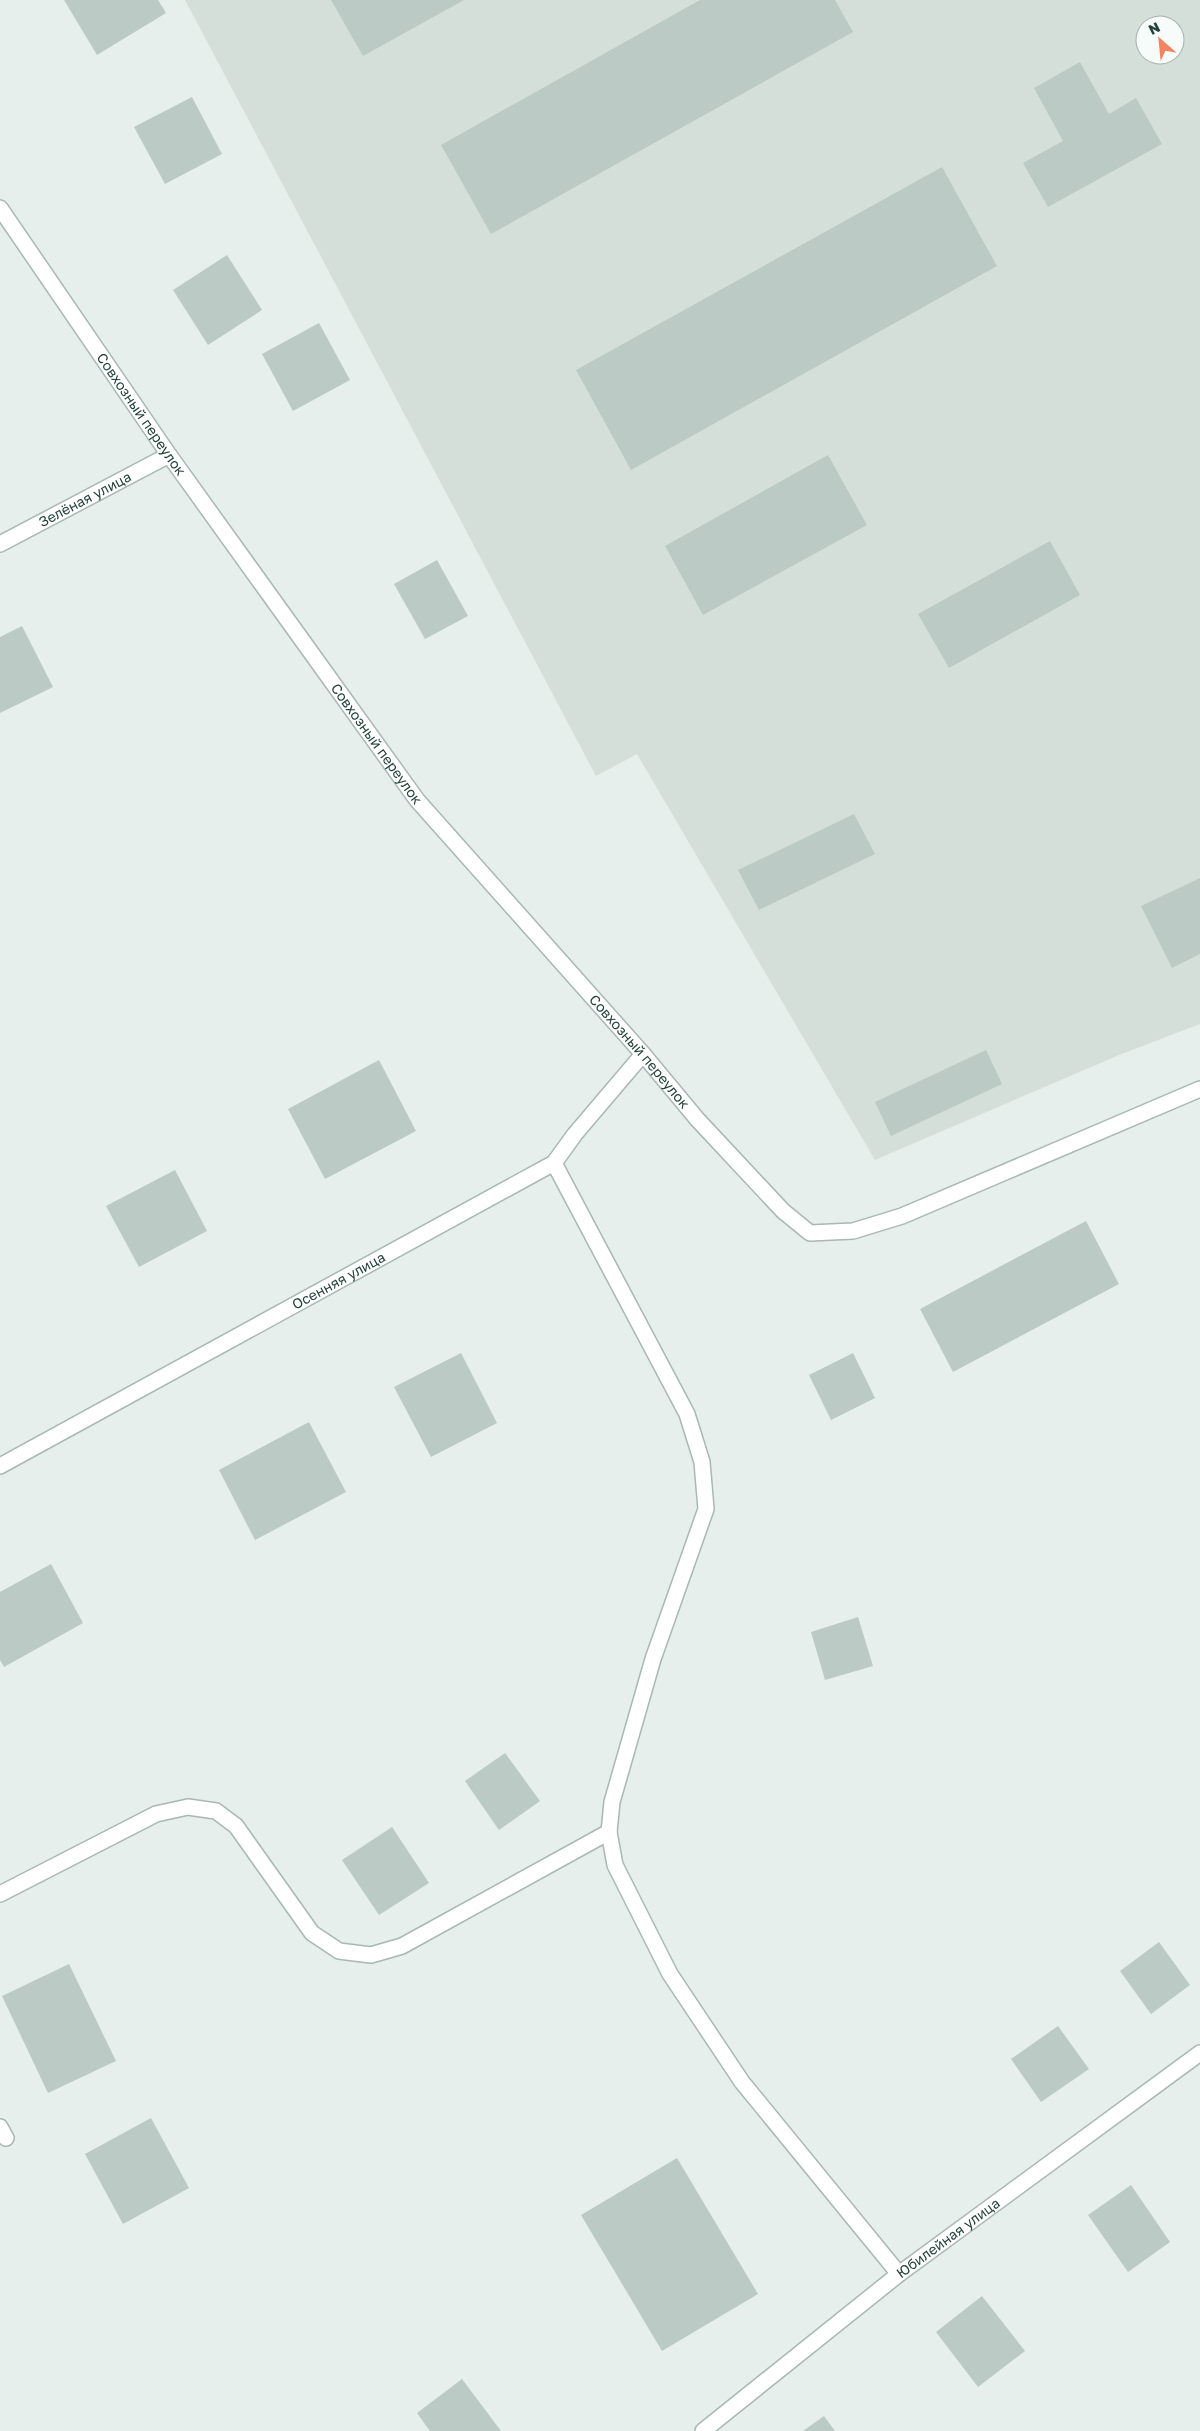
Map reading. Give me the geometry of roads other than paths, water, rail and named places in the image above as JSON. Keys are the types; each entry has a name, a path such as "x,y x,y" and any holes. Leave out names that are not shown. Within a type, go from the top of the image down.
{"street":[{"name":"Совхозный переулок","path":"0,208 169,455 417,800 643,1054 710,1133 784,1211 810,1233 853,1231 902,1216 1200,1089"},
{"name":"Зелёная улица","path":"0,544 169,455"},
{"name":"Осенняя улица","path":"0,1466 554,1163 575,1134 643,1054"},
{"path":"554,1163 687,1414 702,1462 706,1508 653,1659 612,1802 609,1832 615,1864 670,1974 742,2082 899,2274"},
{"path":"0,1894 156,1814 188,1807 216,1811 236,1826 312,1933 339,1951 371,1955 402,1946 609,1832"},
{"name":"Юбилейная улица","path":"703,2431 899,2274 1200,2053"}]}
